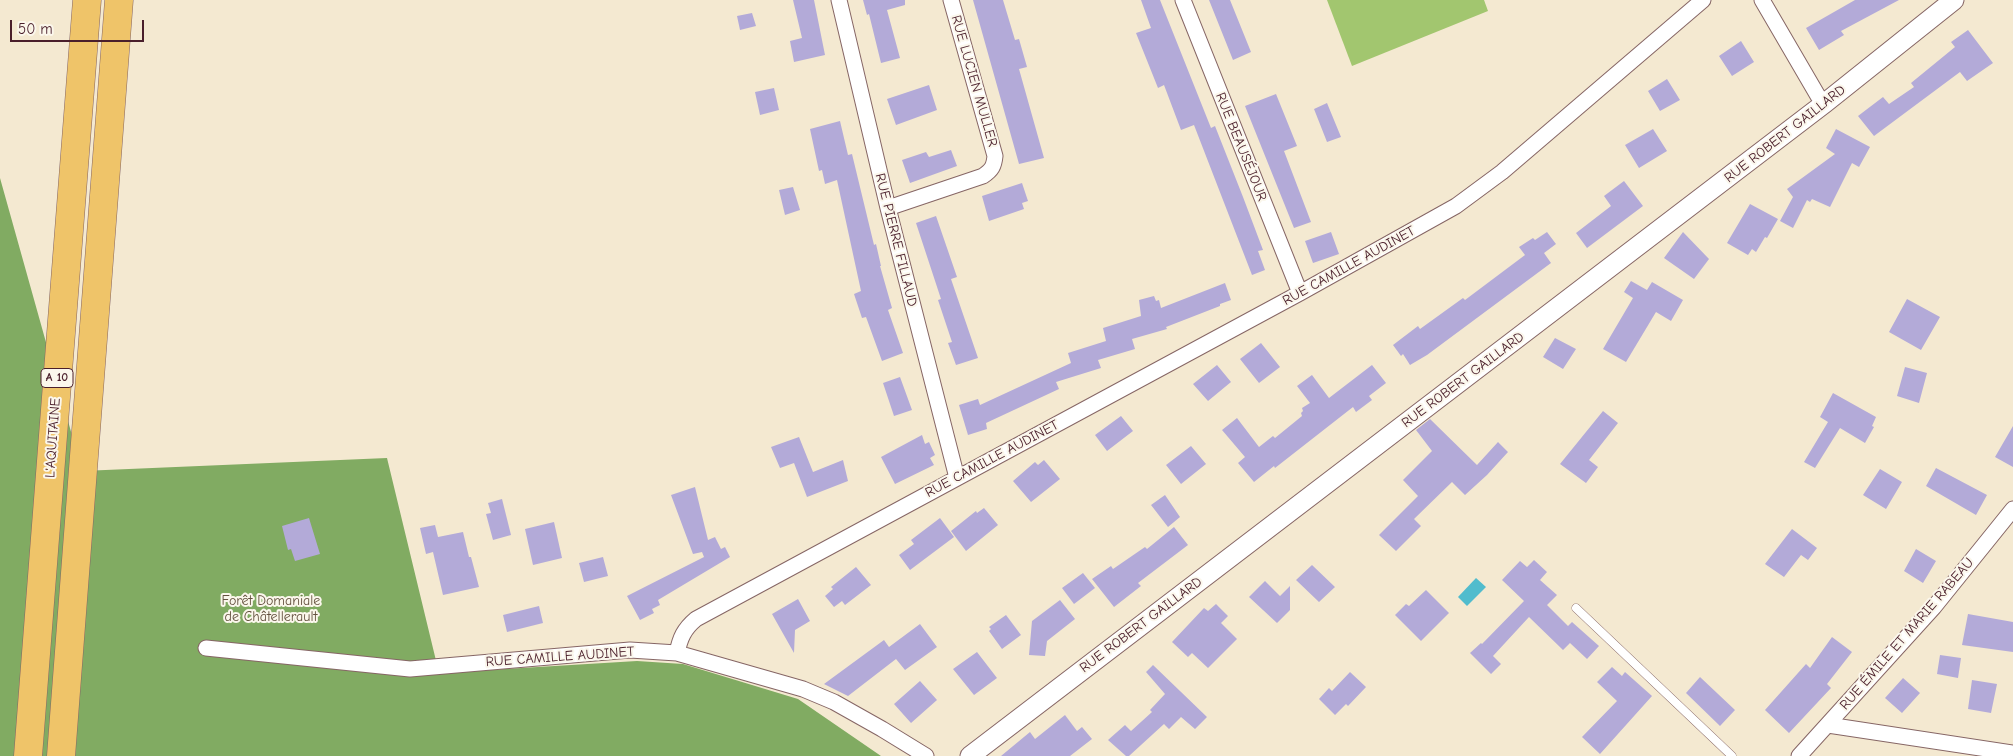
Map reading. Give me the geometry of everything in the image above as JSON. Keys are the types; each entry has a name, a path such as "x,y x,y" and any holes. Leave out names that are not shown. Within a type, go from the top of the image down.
{"highway":[{"name":"L'AQUITAINE","path":"28,756 87,0"},
{"name":"A 10","path":"61,756 119,0"}],"street":[{"name":"RUE PIERRE FILLAUD","path":"839,0 888,208 957,478"},
{"name":"RUE LUCIEN MULLER","path":"888,208 983,176 992,170 995,156 951,0"},
{"name":"RUE BEAUSÉJOUR","path":"1183,0 1300,293"},
{"name":"RUE CAMILLE AUDINET","path":"206,648 410,669 630,650 677,653 686,627 696,619 1300,293 1456,206 1502,172 1703,0"},
{"path":"1762,0 1818,96 1825,104"},
{"name":"RUE ROBERT GAILLARD","path":"970,756 1825,104 1954,0"},
{"name":"RUE ÉMILE ET MARIE RABEAU","path":"1798,756 1934,607 2013,509"},
{"path":"677,653 804,689 834,702 882,728 926,756"},
{"path":"1828,725 2013,754"}],"lane":[{"path":"1576,608 1732,756"}],"green space":[{"path":"1327,0 1484,0 1488,11 1352,66"},
{"name":"Forêt Domaniale de Châtellerault","path":"0,178 82,471 387,458 439,673 637,661 683,664 798,699 881,756 0,756"}],"water":[{"path":"1476,578 1486,587 1467,606 1458,597"}],"building":[{"path":"793,0 814,0 825,55 794,62 790,41 802,38"},
{"path":"863,0 905,0 905,5 887,10 900,58 881,63 869,14 867,15"},
{"path":"973,0 1003,0 1015,40 1019,39 1027,67 1019,69 1044,158 1019,164"},
{"path":"1141,0 1160,0 1211,128 1215,126 1243,197 1263,250 1258,251 1265,270 1252,275 1194,125 1181,130 1164,85 1158,88 1136,33 1151,28"},
{"path":"1209,0 1230,0 1251,52 1233,60"},
{"path":"1855,0 1899,0 1841,31 1844,35 1819,50 1806,28"},
{"path":"752,13 756,26 740,30 737,16"},
{"path":"1968,30 1993,63 1967,81 1960,72 1874,136 1858,116 1883,97 1889,104 1914,87 1911,83 1955,47 1951,42"},
{"path":"1741,41 1754,62 1732,76 1719,56"},
{"path":"1667,79 1680,100 1660,111 1648,91"},
{"path":"929,85 937,110 896,125 887,99"},
{"path":"774,88 779,110 760,115 755,92"},
{"path":"1276,94 1297,146 1284,151 1311,222 1294,228 1245,106"},
{"path":"1327,103 1341,137 1327,142 1314,109"},
{"path":"840,121 848,155 852,154 874,245 876,244 892,308 888,310 903,353 882,361 866,317 862,318 854,294 861,291 837,180 825,184 822,170 819,171 810,129"},
{"path":"1653,129 1667,151 1639,168 1625,145"},
{"path":"1836,129 1870,147 1859,167 1852,163 1830,207 1812,199 1810,202 1807,200 1793,228 1780,221 1793,197 1787,189 1835,154 1826,148"},
{"path":"951,150 957,166 910,183 902,160 926,152 929,157"},
{"path":"1624,181 1643,206 1587,248 1576,233 1611,206 1604,196"},
{"path":"1022,183 1028,201 1022,203 1024,209 989,221 982,196"},
{"path":"793,187 800,210 785,215 779,190"},
{"path":"1750,204 1778,219 1756,252 1752,249 1748,255 1727,243"},
{"path":"936,216 957,277 951,279 978,358 956,365 948,343 952,342 938,300 941,299 916,223"},
{"path":"1331,232 1339,254 1313,263 1305,241"},
{"path":"1547,232 1556,244 1544,253 1551,263 1427,355 1410,365 1403,354 1401,356 1393,345 1418,326 1420,329 1463,298 1465,300 1525,255 1519,247"},
{"path":"1683,232 1709,259 1694,279 1664,258"},
{"path":"1631,281 1647,290 1652,282 1683,300 1671,321 1656,312 1626,362 1603,349 1633,298 1624,292"},
{"path":"1225,283 1231,300 1166,327 1167,329 1132,339 1135,349 1098,360 1101,368 1056,382 1059,389 986,423 987,429 968,435 959,405 978,399 980,405 1071,363 1068,353 1106,341 1103,328 1141,316 1139,300 1154,296 1156,301 1159,300 1161,308"},
{"path":"1907,299 1940,317 1921,350 1889,332"},
{"path":"1555,338 1576,349 1563,369 1543,357"},
{"path":"1261,343 1280,367 1259,383 1240,359"},
{"path":"1217,365 1231,382 1208,401 1193,384"},
{"path":"1372,365 1386,383 1369,396 1372,400 1356,412 1353,407 1275,468 1274,466 1254,482 1238,463 1245,457 1222,430 1237,418 1259,447 1273,436 1275,438 1302,416 1302,408 1310,403 1297,386 1312,375 1329,398"},
{"path":"1905,367 1927,373 1919,403 1897,396"},
{"path":"900,377 912,410 894,416 883,383"},
{"path":"1833,393 1876,417 1872,426 1874,427 1865,443 1840,428 1815,468 1804,462 1828,422 1820,417"},
{"path":"1603,411 1618,423 1589,460 1598,467 1586,483 1560,464"},
{"path":"1121,416 1133,431 1107,451 1095,435"},
{"path":"1430,419 1477,465 1498,442 1508,452 1465,495 1452,482 1414,519 1421,526 1396,551 1379,535 1418,496 1403,480 1432,451 1416,430"},
{"path":"2013,426 2013,467 1995,457"},
{"path":"922,435 925,444 929,442 935,455 930,458 934,465 895,484 881,457"},
{"path":"799,437 813,472 843,460 848,481 807,497 794,463 780,468 771,447"},
{"path":"1191,446 1206,464 1181,484 1166,465"},
{"path":"1044,460 1060,479 1031,502 1013,481 1035,462 1038,465"},
{"path":"1936,468 1987,495 1976,515 1926,486"},
{"path":"1880,469 1902,482 1886,509 1863,495"},
{"path":"695,487 708,540 715,537 721,549 725,547 730,557 658,600 660,605 652,609 654,613 640,620 627,596 704,557 702,552 693,554 671,495"},
{"path":"1165,495 1180,517 1168,527 1151,505"},
{"path":"502,499 511,535 493,540 486,514 491,513 488,503"},
{"path":"984,508 998,525 966,551 951,531 976,511 977,513"},
{"path":"309,518 320,554 295,561 291,549 288,550 282,526"},
{"path":"940,518 954,537 910,570 899,555 914,544 911,540"},
{"path":"554,522 562,558 533,565 525,529"},
{"path":"435,525 438,537 463,532 479,587 443,595 433,552 426,554 420,528"},
{"path":"1174,527 1188,545 1138,583 1141,586 1114,607 1092,579 1111,566 1113,569 1145,547 1147,549"},
{"path":"1792,529 1817,548 1808,560 1801,555 1784,577 1765,564"},
{"path":"1916,549 1936,561 1923,583 1904,571"},
{"path":"603,557 608,576 584,582 579,563"},
{"path":"1534,560 1547,572 1540,580 1557,595 1547,605 1568,626 1572,622 1599,646 1587,659 1570,643 1563,650 1529,617 1493,656 1501,664 1491,674 1470,653 1482,644 1524,601 1502,580 1520,561 1527,567"},
{"path":"1312,565 1335,587 1319,602 1296,580"},
{"path":"856,567 871,585 845,605 842,601 834,607 825,596 833,589 831,587"},
{"path":"1083,573 1095,588 1074,604 1062,588"},
{"path":"1265,581 1280,596 1290,586 1290,610 1277,623 1249,597"},
{"path":"1426,590 1449,613 1421,641 1395,615 1406,604 1409,606"},
{"path":"798,599 810,621 795,630 794,653 772,614"},
{"path":"1060,600 1075,619 1047,641 1045,656 1029,655 1032,621"},
{"path":"1216,604 1228,616 1221,623 1237,639 1208,668 1192,653 1188,657 1172,642 1204,608 1208,611"},
{"path":"539,606 543,623 507,632 503,615"},
{"path":"1968,614 2013,622 2013,652 1962,645"},
{"path":"1006,615 1021,635 1002,649 989,631 991,629 989,627"},
{"path":"920,624 937,647 905,670 896,659 848,696 824,684 884,640 889,647"},
{"path":"1832,637 1852,652 1827,684 1831,688 1789,733 1765,710 1806,664 1810,668"},
{"path":"977,652 997,678 974,695 953,669"},
{"path":"1940,655 1961,658 1958,678 1937,674"},
{"path":"1153,665 1207,717 1195,729 1181,717 1169,729 1164,724 1129,756 1126,756 1108,740 1125,725 1131,731 1152,712 1150,710 1165,694 1146,672"},
{"path":"1612,667 1622,676 1625,672 1652,696 1600,754 1582,737 1617,701 1597,682"},
{"path":"1350,672 1366,687 1348,706 1346,704 1335,715 1319,699 1329,688 1332,691"},
{"path":"1700,677 1735,710 1720,726 1686,693"},
{"path":"1903,678 1920,693 1902,713 1885,698"},
{"path":"1972,680 1997,684 1991,713 1968,709"},
{"path":"920,681 937,700 911,723 894,704"},
{"path":"1065,715 1077,731 1082,727 1092,739 1070,756 1001,756 1030,732 1035,739"}]}
